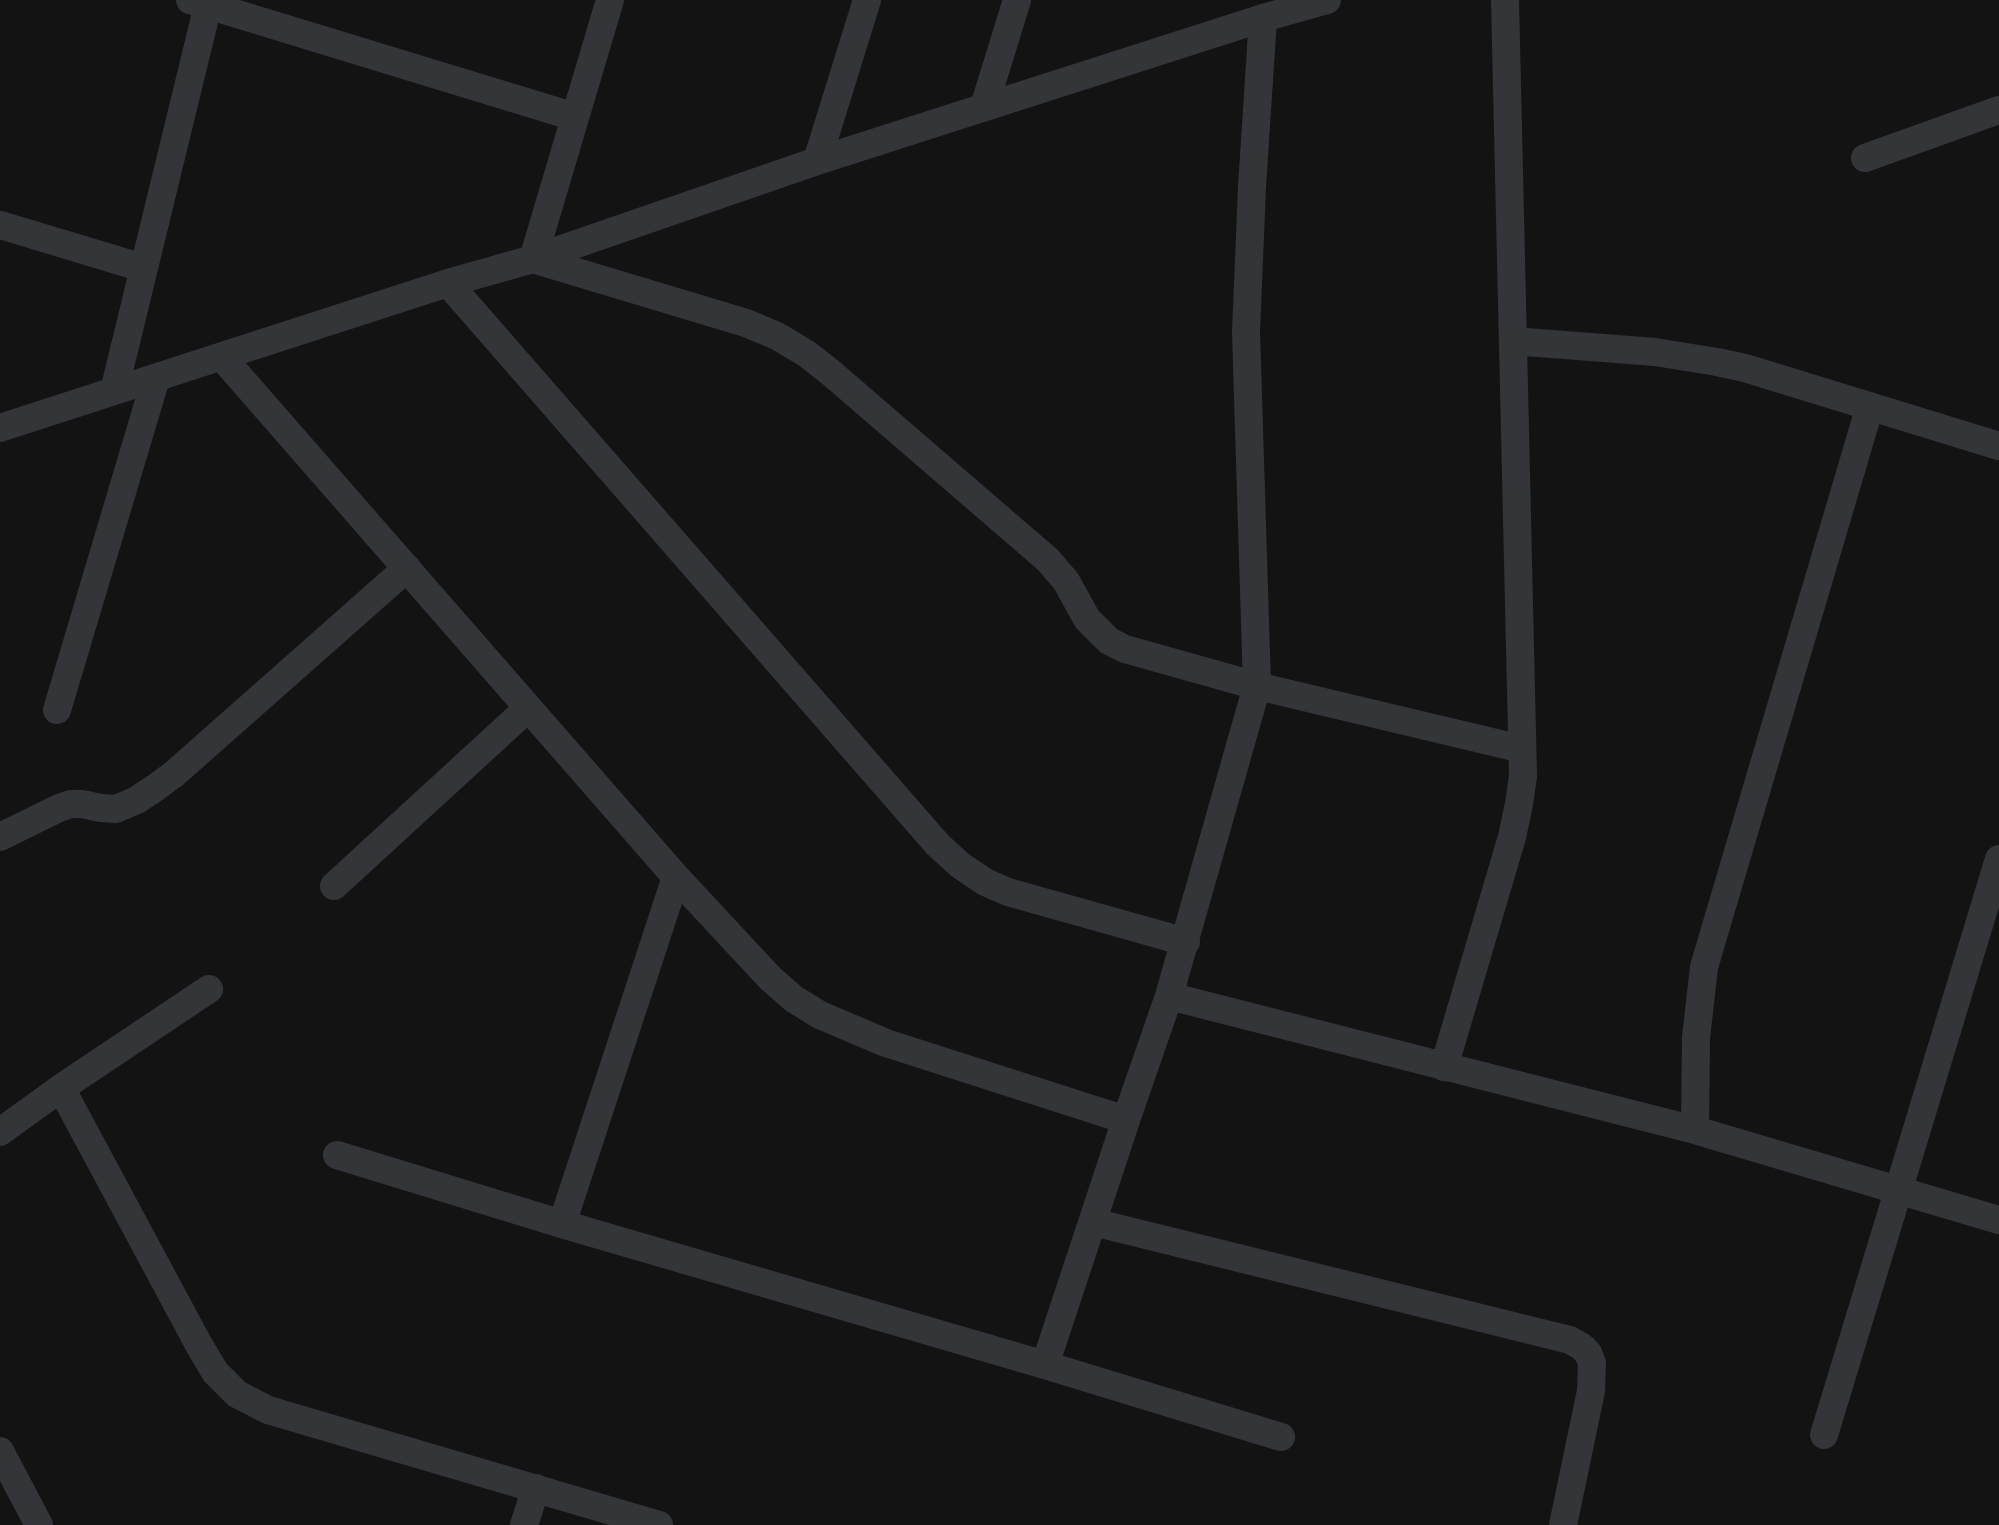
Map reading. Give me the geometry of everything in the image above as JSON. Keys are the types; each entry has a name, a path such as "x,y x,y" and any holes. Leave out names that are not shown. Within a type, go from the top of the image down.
{"street":[{"path":"533,259 610,0"},
{"path":"817,161 867,0"},
{"path":"984,107 1016,0"},
{"path":"0,428 448,283 533,259 817,161 984,107 1263,18 1327,0"},
{"path":"1444,1067 1512,838 1522,776 1504,0"},
{"path":"114,390 143,268 199,3 575,117"},
{"path":"1045,1365 1186,942 1257,686 1246,332 1252,188 1263,18"},
{"path":"1865,158 1999,110"},
{"path":"0,225 143,268"},
{"path":"533,259 746,323 777,336 807,354 1048,560 1066,581 1087,619 1108,641 1125,649 1257,686 1522,749"},
{"path":"448,283 925,830 960,865 985,882 1008,892 1186,942"},
{"path":"1512,341 1655,352 1745,368 1999,446"},
{"path":"222,357 676,877 770,978 794,999 820,1015 886,1043 1126,1120"},
{"path":"56,710 156,378"},
{"path":"1695,1130 1696,1038 1704,967 1870,406"},
{"path":"0,837 71,804 116,809 137,800 174,774 407,568"},
{"path":"334,886 528,708"},
{"path":"1824,1435 1999,859"},
{"path":"562,1224 676,877"},
{"path":"1,1129 209,989"},
{"path":"1169,996 1695,1130 1999,1220"},
{"path":"61,1088 198,1345 215,1372 237,1394 268,1410 659,1525"},
{"path":"337,1154 562,1224 1045,1365 1281,1437"},
{"path":"1093,1222 1570,1340 1582,1347 1588,1353 1592,1363 1591,1391 1565,1524"},
{"path":"0,1451 39,1525"},
{"path":"524,1525 536,1488"}]}
